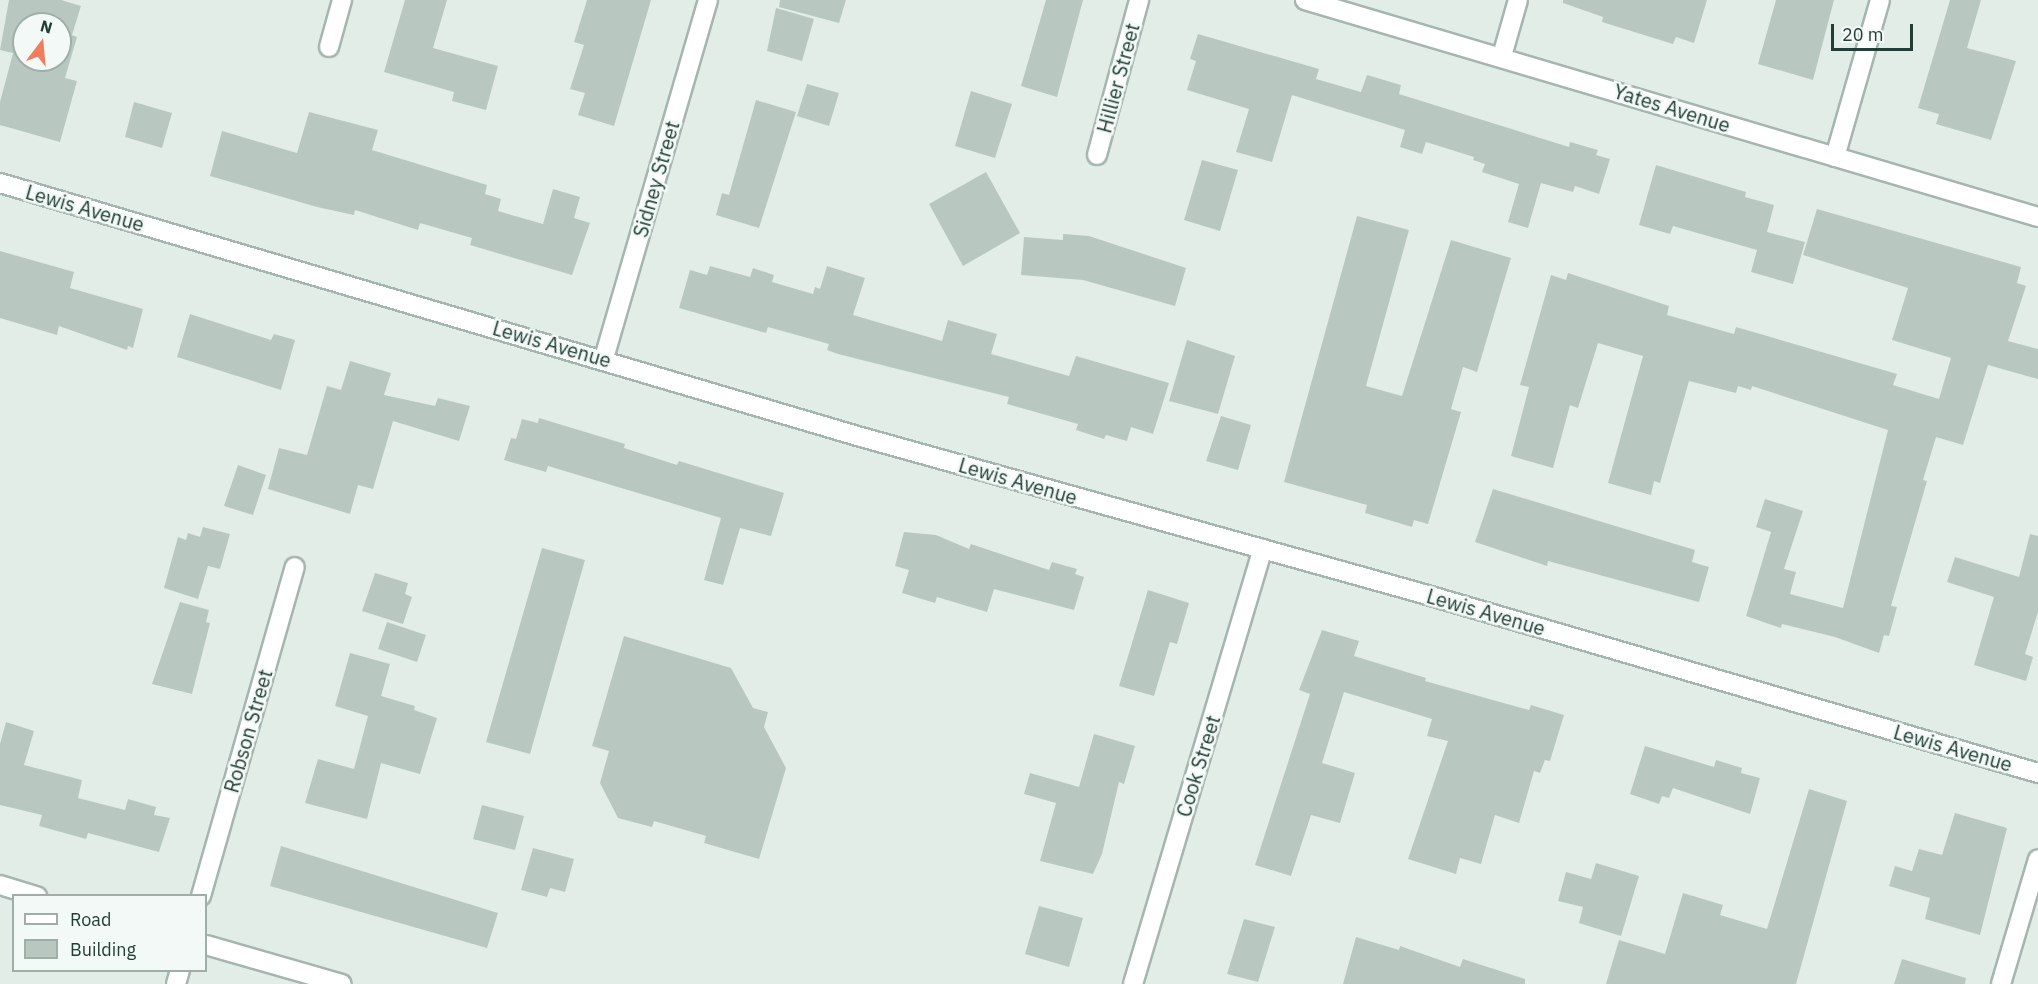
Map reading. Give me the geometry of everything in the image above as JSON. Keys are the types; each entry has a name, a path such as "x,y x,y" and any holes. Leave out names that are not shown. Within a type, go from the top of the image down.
{"street":[{"path":"329,47 342,0"},
{"name":"Sidney Street","path":"604,358 708,0"},
{"name":"Hillier Street","path":"1097,155 1139,0"},
{"name":"Yates Avenue","path":"1305,0 1502,56 2038,217"},
{"path":"1502,56 1518,0"},
{"path":"1835,157 1880,0"},
{"name":"Lewis Avenue","path":"0,183 604,358 861,437 1263,549 2038,773"},
{"name":"Cook Street","path":"1133,984 1263,549"},
{"name":"Robson Street","path":"202,894 295,567"},
{"path":"2001,984 2038,860"},
{"path":"0,885 30,894"},
{"path":"207,945 342,984"}],"building":[{"path":"9,0 61,0 81,6 72,35 72,12 12,12 12,53 0,50"},
{"path":"405,0 447,0 433,48 498,66 486,110 452,101 454,92 384,72"},
{"path":"587,0 651,0 614,126 578,115 585,93 570,89 584,45 574,42"},
{"path":"780,0 846,0 839,23 779,7"},
{"path":"1046,0 1083,0 1057,97 1021,86"},
{"path":"1563,0 1707,0 1694,43 1676,37 1673,44 1602,22 1603,17 1563,3"},
{"path":"1776,0 1834,0 1813,80 1758,64"},
{"path":"1950,0 1981,0 1967,48 2016,61 1991,140 1936,124 1939,114 1918,108"},
{"path":"776,8 814,19 802,61 767,51"},
{"path":"1198,34 1319,69 1316,79 1361,92 1367,75 1401,85 1399,94 1569,147 1570,142 1598,150 1596,155 1610,159 1599,194 1575,186 1573,192 1541,183 1528,228 1508,222 1519,184 1482,172 1485,164 1473,160 1474,157 1426,142 1422,154 1400,147 1405,130 1292,95 1272,162 1236,152 1249,109 1187,90 1196,61 1190,59"},
{"path":"72,35 77,37 72,54"},
{"path":"12,57 12,72 67,72 65,78 77,81 60,142 0,125 0,102"},
{"path":"807,84 839,93 829,126 797,116"},
{"path":"971,91 1012,104 995,158 955,146"},
{"path":"756,100 796,112 759,228 716,215 722,193 729,195"},
{"path":"134,102 172,113 162,148 125,137"},
{"path":"309,112 378,130 372,150 487,185 485,194 501,199 498,211 543,224 553,189 580,197 574,218 590,223 572,275 470,245 472,238 420,223 418,230 355,210 354,215 317,207 210,176 222,131 297,153"},
{"path":"1202,160 1238,170 1220,231 1184,220"},
{"path":"1656,165 1746,192 1745,197 1774,205 1767,232 1805,242 1793,284 1751,272 1757,250 1673,226 1670,234 1639,225"},
{"path":"986,172 1020,233 963,266 929,204"},
{"path":"1817,209 2021,267 2017,283 2026,286 2008,341 2038,349 2038,379 1988,365 1963,445 1936,437 1923,480 1927,481 1891,606 1897,607 1889,636 1884,635 1879,653 1835,637 1782,624 1781,628 1746,616 1771,532 1756,527 1765,499 1803,511 1784,569 1796,572 1790,594 1843,608 1888,430 1752,386 1751,390 1738,386 1736,393 1689,381 1660,483 1654,481 1651,495 1608,483 1643,356 1598,343 1578,408 1570,405 1553,468 1511,456 1529,387 1520,385 1551,275 1566,280 1568,273 1669,306 1667,315 1734,334 1736,327 1897,374 1893,385 1939,399 1951,358 1892,340 1908,288 1803,255"},
{"path":"1357,216 1409,230 1366,386 1402,396 1451,240 1511,258 1477,372 1463,367 1451,409 1461,412 1428,524 1414,520 1412,527 1365,513 1367,505 1284,482"},
{"path":"1063,234 1089,236 1186,268 1175,306 1083,280 1021,275 1024,237 1063,240"},
{"path":"0,251 74,272 70,288 143,309 133,348 128,346 127,350 59,326 57,335 0,318"},
{"path":"710,266 750,277 753,268 774,275 772,282 813,294 815,287 820,289 827,266 865,278 853,315 942,341 948,320 997,334 991,354 1069,376 1076,356 1169,383 1153,434 1131,427 1127,441 1106,435 1104,439 1076,430 1078,424 1007,404 1009,397 838,354 827,350 829,344 768,327 766,333 679,308 690,270 707,275"},
{"path":"190,314 271,340 274,334 295,340 281,390 177,357"},
{"path":"1187,340 1235,356 1218,414 1169,401"},
{"path":"350,361 391,373 384,395 435,406 438,398 470,406 459,441 393,421 373,489 358,485 350,514 268,489 279,448 307,455 327,386 341,390"},
{"path":"1221,416 1251,425 1238,470 1206,461"},
{"path":"539,418 625,444 624,448 677,465 679,461 784,493 771,536 740,528 723,585 704,580 721,518 548,466 546,472 504,460 511,438 516,439 522,419 538,423"},
{"path":"238,465 266,475 253,515 224,506"},
{"path":"1493,489 1695,550 1692,562 1709,567 1699,602 1548,561 1547,566 1475,542"},
{"path":"203,527 230,534 220,569 208,566 198,599 164,588 178,537 186,540 188,533 200,537"},
{"path":"904,532 936,535 969,549 971,544 1049,570 1052,562 1077,569 1075,574 1084,577 1074,610 994,589 987,612 937,597 935,603 902,593 909,570 895,566"},
{"path":"2030,534 2038,536 2038,612 2025,654 2033,657 2026,681 1974,665 1994,597 1947,582 1955,557 2019,577"},
{"path":"542,548 585,560 530,754 486,742"},
{"path":"375,573 408,583 405,594 412,597 403,624 362,611"},
{"path":"1148,590 1189,603 1177,644 1170,642 1154,696 1119,686"},
{"path":"180,602 209,610 206,622 210,623 192,694 152,684"},
{"path":"387,622 426,635 417,662 378,649"},
{"path":"1322,630 1359,641 1354,656 1426,678 1425,681 1529,710 1531,705 1564,715 1550,761 1545,760 1540,773 1534,771 1519,823 1495,815 1481,864 1460,858 1456,874 1408,859 1448,741 1427,736 1432,719 1344,692 1322,763 1355,773 1340,823 1311,815 1291,876 1255,865 1310,694 1299,690"},
{"path":"624,636 731,668 753,708 768,712 764,727 786,768 759,859 704,843 706,836 654,821 652,827 618,818 600,783 609,751 592,746"},
{"path":"350,653 390,664 381,696 415,706 414,710 437,718 420,774 381,763 367,819 305,803 318,759 354,769 368,716 335,706"},
{"path":"6,722 34,731 24,765 82,780 78,798 125,810 128,799 156,807 154,815 170,818 159,852 88,833 86,839 39,826 42,815 0,805 0,744"},
{"path":"1094,734 1135,746 1124,784 1119,782 1102,854 1093,874 1040,861 1056,803 1024,794 1030,773 1079,787"},
{"path":"1645,746 1714,767 1716,760 1742,768 1741,773 1760,778 1750,814 1673,788 1669,798 1662,796 1659,804 1630,794"},
{"path":"1809,789 1847,801 1796,984 1606,984 1619,940 1665,954 1683,893 1723,905 1720,915 1767,929"},
{"path":"482,805 524,816 515,850 473,839"},
{"path":"1955,813 2007,828 1980,935 1925,919 1930,898 1889,886 1895,866 1912,871 1919,849 1942,855"},
{"path":"281,846 498,913 487,948 270,886"},
{"path":"533,848 574,859 565,892 550,888 547,897 521,890"},
{"path":"1596,863 1639,876 1621,936 1579,923 1583,907 1558,901 1566,872 1591,879"},
{"path":"1039,906 1083,918 1069,967 1025,954"},
{"path":"1244,919 1275,927 1258,982 1227,974"},
{"path":"1356,937 1399,950 1400,946 1460,967 1463,959 1525,979 1525,984 1343,984"},
{"path":"1902,959 1966,978 1965,984 1894,984"}]}
